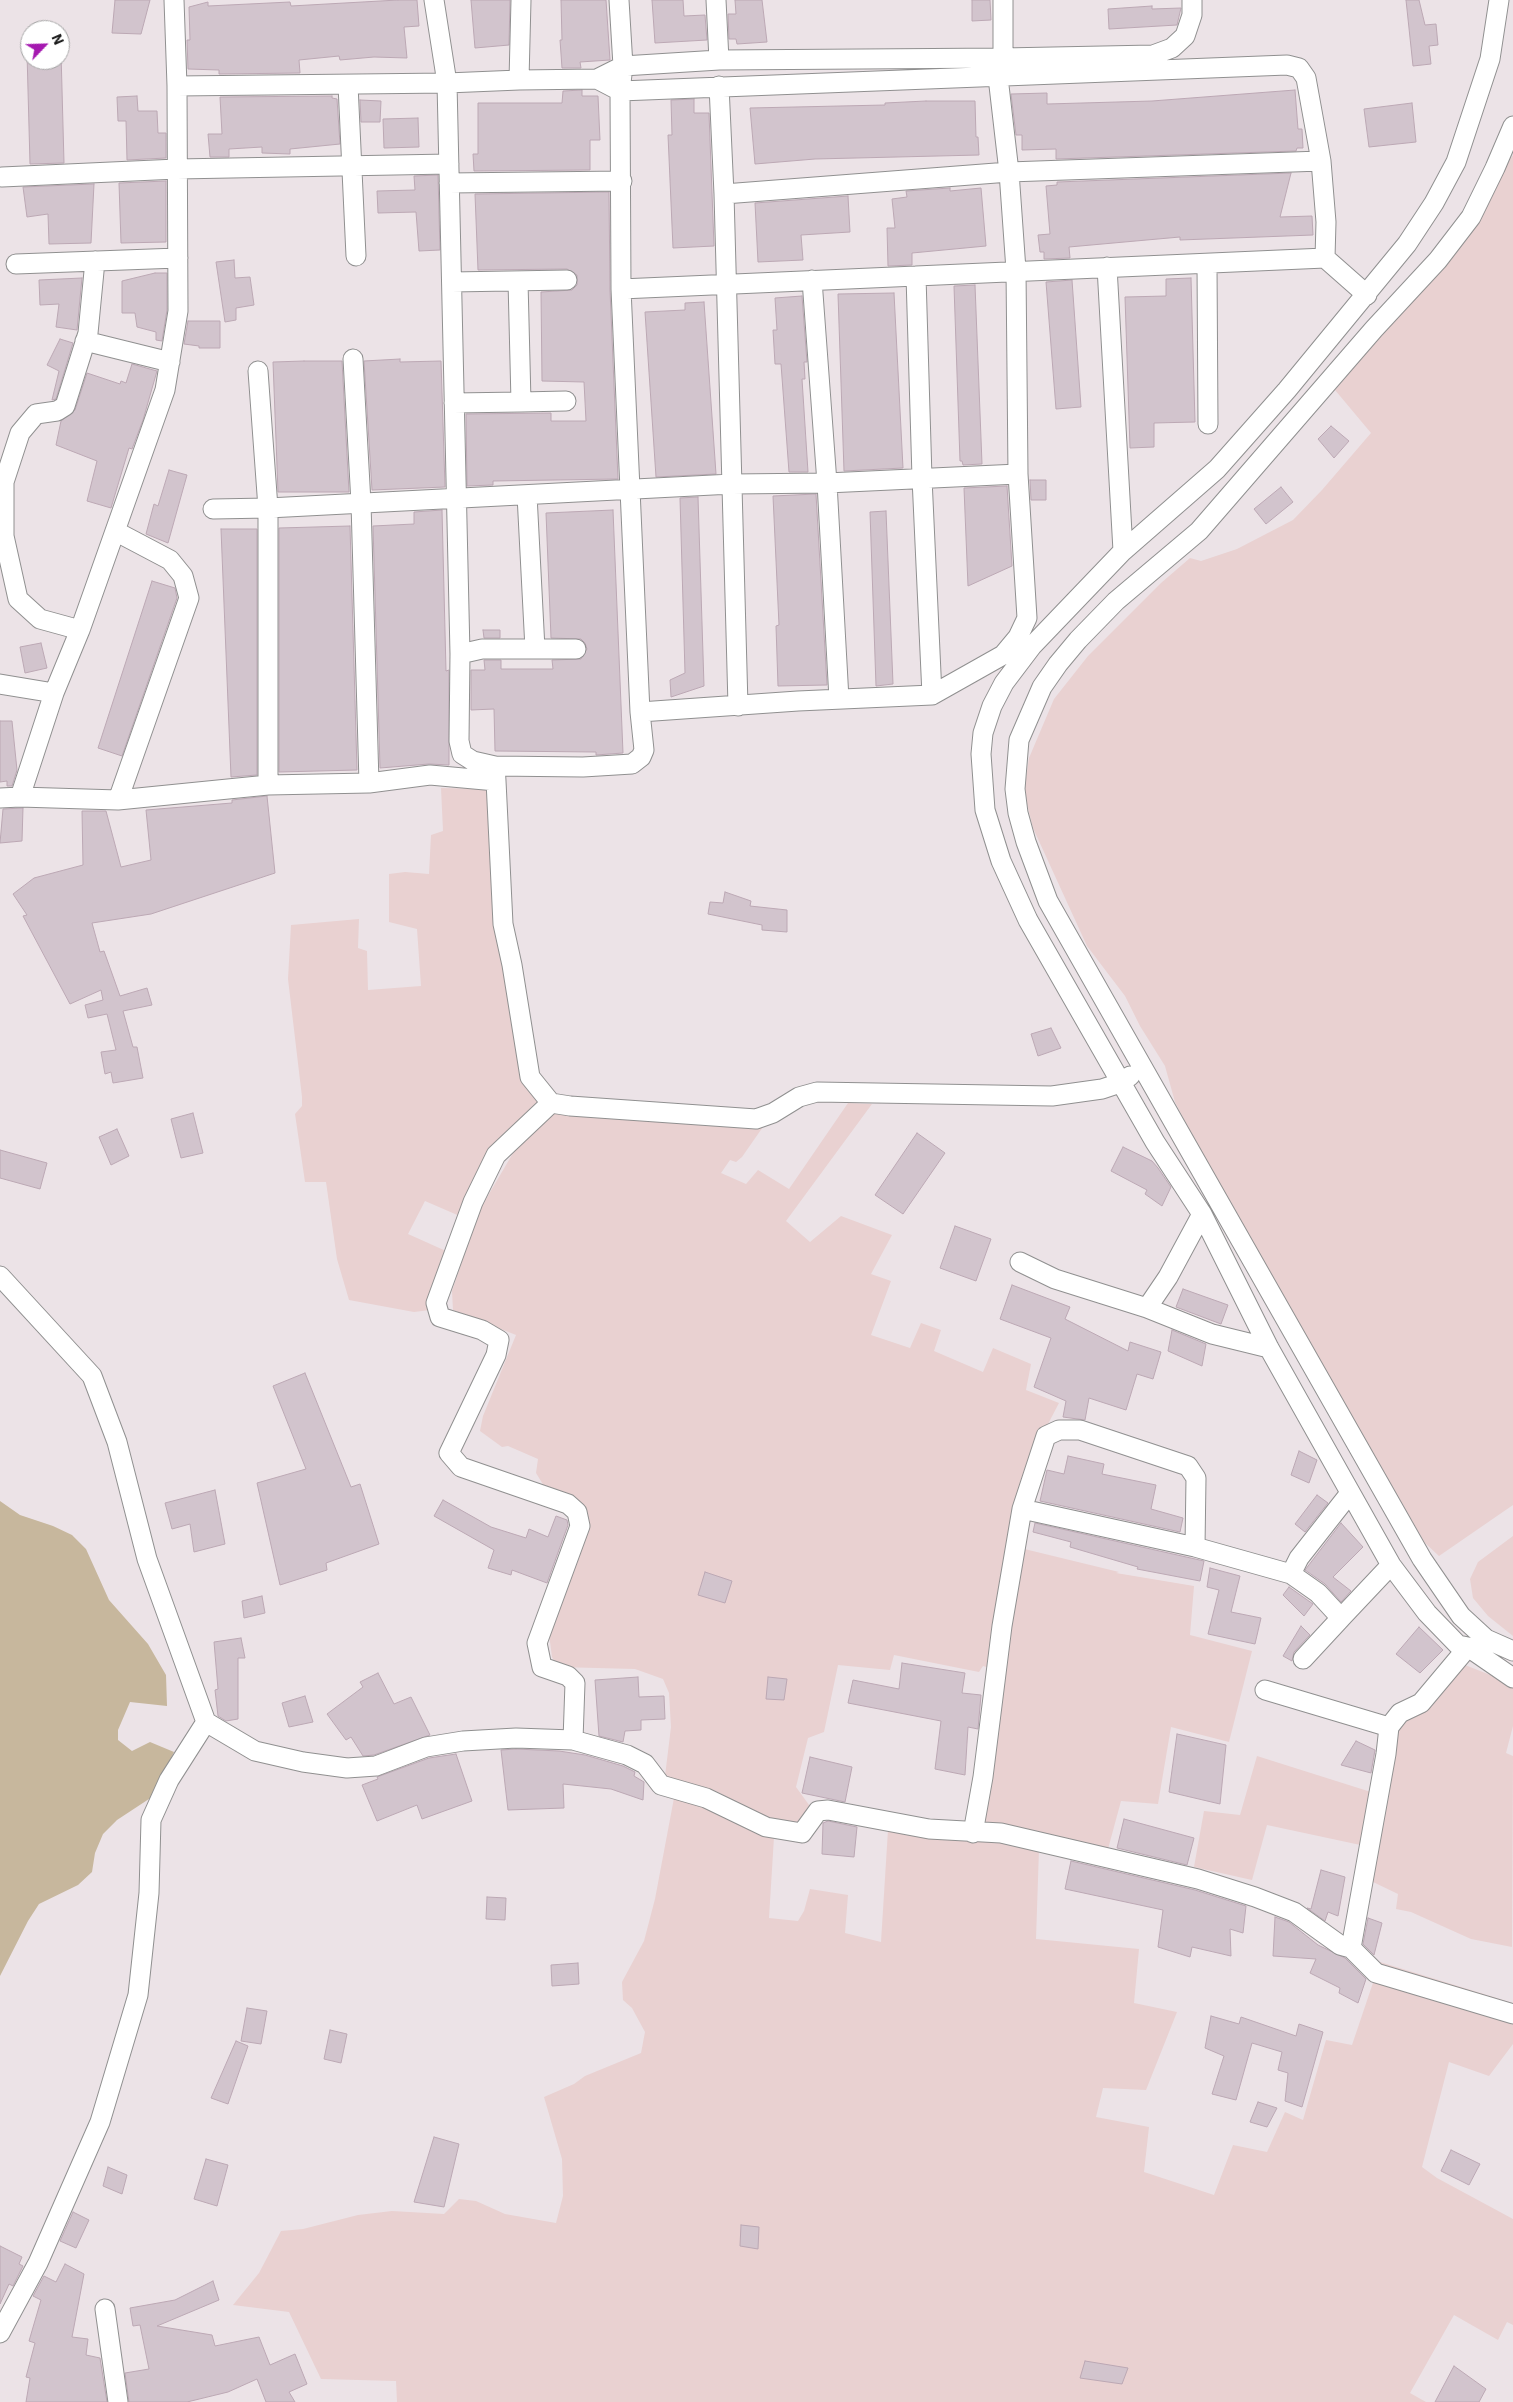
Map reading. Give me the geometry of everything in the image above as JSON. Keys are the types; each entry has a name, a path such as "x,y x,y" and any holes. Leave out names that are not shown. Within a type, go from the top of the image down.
{"street":[{"path":"20,797 54,693 80,630 165,390 178,311 177,86 174,0"},
{"path":"434,0 447,83 457,497 460,741 462,754 496,774"},
{"path":"519,80 521,0"},
{"path":"0,798 118,800 268,785 369,783 430,775 496,774 632,764 640,757 644,750 640,712 621,289 622,181 620,91 623,66 619,0"},
{"path":"716,0 719,60"},
{"path":"1003,0 1003,58"},
{"path":"177,86 348,85 597,79 623,66 719,60 1142,56 1163,53 1179,44 1185,36 1192,15 1192,0"},
{"path":"1500,0 1490,59 1456,162 1434,202 1407,244 1367,295 1217,469 1123,551 1032,646 1004,683 992,706 983,733 981,754 985,810 1000,861 1028,920 1122,1082 1202,1214 1269,1348 1391,1565 1427,1613 1458,1645 1468,1647 1513,1678"},
{"path":"597,79 620,91 679,90 719,86 1292,66 1298,68 1306,78 1321,160 1326,222 1325,258"},
{"path":"640,712 932,695 1003,655 1018,636 1027,618 1018,474 1016,270 1009,172 998,77"},
{"path":"348,85 350,166 356,256"},
{"path":"719,86 727,285 738,706"},
{"path":"1513,126 1471,217 1438,260 1374,329 1199,531 1116,600 1078,640 1042,687 1019,740 1015,789 1018,813 1026,842 1048,901 1422,1559 1461,1616 1486,1639 1513,1652"},
{"path":"724,194 1009,172 1321,160"},
{"path":"2,177 350,166 449,174 622,181"},
{"path":"16,264 178,258"},
{"path":"621,289 1016,270 1325,258 1367,295"},
{"path":"80,630 40,619 18,599 4,536 4,482 20,433 36,414 57,411 65,406 86,341 94,261"},
{"path":"1207,264 1208,424"},
{"path":"1107,267 1123,551"},
{"path":"916,276 922,478 932,695"},
{"path":"452,282 567,280"},
{"path":"812,280 827,483 839,699"},
{"path":"518,281 521,402"},
{"path":"86,341 170,362"},
{"path":"353,359 361,503 369,783"},
{"path":"258,371 268,508 268,785"},
{"path":"454,403 566,401"},
{"path":"213,509 629,491 732,484 827,483 1018,474"},
{"path":"527,495 534,649"},
{"path":"115,530 170,560 182,576 189,598 118,800"},
{"path":"460,654 482,649 576,649"},
{"path":"0,684 54,693"},
{"path":"496,774 503,924 512,965 530,1077 551,1103 570,1106 756,1119 773,1112 799,1097 817,1092 1052,1096 1102,1089 1122,1082 1143,1068"},
{"path":"551,1103 496,1155 473,1202 436,1302 440,1317 482,1330 499,1340 496,1355 449,1453 461,1467 568,1504 577,1512 580,1526 557,1584 537,1643 542,1667 568,1676 575,1683 573,1740"},
{"path":"1148,1308 1168,1277 1202,1214"},
{"path":"1020,1262 1055,1278 1148,1308 1212,1334 1269,1348"},
{"path":"0,1276 92,1376 117,1442 147,1559 206,1722 255,1751 303,1762 347,1768 376,1766 426,1747 463,1741 516,1738 573,1740 626,1755 645,1764 661,1785 706,1798 766,1827 802,1833 818,1811 828,1810 929,1829 1002,1833 1208,1882 1294,1912 1340,1945 1351,1948 1376,1973 1513,2014"},
{"path":"973,1832 983,1777 1002,1626 1022,1509 1046,1436 1059,1430 1080,1430 1188,1466 1192,1469 1196,1478 1194,1547"},
{"path":"1291,1574 1300,1558 1350,1493"},
{"path":"1022,1509 1194,1547 1291,1574 1318,1593 1341,1618"},
{"path":"1303,1658 1391,1565"},
{"path":"1351,1948 1386,1754 1389,1727 1400,1713 1421,1703 1468,1647"},
{"path":"1265,1690 1389,1727"},
{"path":"0,2333 38,2263 100,2122 138,1995 149,1893 151,1820 169,1780 206,1722"},
{"path":"105,2310 118,2402"}],"shaded area":[{"path":"1513,155 1513,1505 1439,1556 1425,1543 1228,1206 1175,1102 1165,1066 1140,1026 1125,996 1087,946 1033,828 1024,792 1029,758 1054,699 1088,656 1161,583 1190,558 1201,561 1237,549 1293,520 1322,490 1371,433 1335,390 1412,298"},
{"path":"441,788 489,789 541,1102 462,1217 425,1201 408,1234 446,1251 430,1310 414,1312 349,1300 337,1259 326,1182 305,1182 295,1114 302,1106 302,1097 288,979 291,925 359,919 358,948 367,951 368,990 421,986 417,929 389,922 389,874 405,872 429,874 431,835 443,831"},
{"path":"848,1103 872,1104 786,1221 810,1242 841,1216 892,1235 871,1274 891,1281 871,1335 910,1348 921,1323 941,1330 934,1351 983,1372 993,1348 1031,1364 1026,1390 1059,1403 1036,1447 1008,1545 1119,1572 1116,1573 1194,1586 1190,1635 1252,1651 1229,1742 1171,1727 1158,1804 1121,1801 1108,1849 983,1822 1004,1672 983,1666 979,1672 894,1655 890,1670 838,1665 824,1732 808,1738 796,1787 812,1809 803,1826 761,1820 720,1793 665,1776 671,1727 669,1693 663,1679 635,1669 558,1667 552,1657 549,1634 589,1529 585,1506 544,1486 536,1473 538,1459 508,1446 502,1447 480,1431 483,1416 516,1335 453,1310 452,1291 479,1211 516,1148 553,1112 765,1124 742,1157 736,1162 730,1160 721,1173 746,1184 758,1170 789,1189"},
{"path":"0,1501 20,1515 53,1526 72,1535 86,1549 109,1600 148,1644 166,1675 167,1706 130,1702 118,1730 118,1740 132,1751 150,1742 174,1752 152,1797 117,1820 103,1834 95,1853 92,1872 78,1885 39,1904 28,1921 0,1976"},
{"path":"1513,1536 1513,1636 1488,1616 1473,1598 1470,1579 1478,1562"},
{"path":"1465,1665 1513,1684 1513,1726 1506,1753 1513,1756 1512,1947 1471,1939 1411,1912 1396,1909 1398,1894 1371,1881 1393,1731 1405,1714 1430,1708"},
{"path":"1257,1756 1371,1792 1365,1846 1267,1825 1252,1880 1194,1867 1204,1811 1240,1815"},
{"path":"674,1798 723,1809 774,1837 769,1918 798,1921 804,1911 810,1889 848,1895 845,1933 881,1942 888,1830 1000,1837 1039,1849 1036,1939 1139,1949 1134,2003 1177,2012 1146,2090 1103,2088 1096,2117 1149,2127 1144,2172 1214,2195 1233,2145 1267,2152 1285,2112 1303,2120 1326,2040 1352,2045 1380,1962 1513,2003 1513,2044 1489,2076 1449,2062 1422,2167 1437,2178 1513,2219 1513,2325 1507,2322 1498,2340 1454,2315 1410,2393 1426,2402 397,2402 396,2381 321,2379 289,2312 233,2305 259,2273 281,2231 303,2229 358,2215 392,2211 444,2214 459,2199 476,2201 505,2214 556,2223 563,2196 562,2159 544,2097 574,2084 585,2076 641,2053 645,2032 632,2008 623,2000 622,1982 644,1941 655,1899"}],"building":[{"path":"115,0 150,0 141,34 112,33"},
{"path":"417,0 419,26 404,27 407,58 374,57 340,60 339,56 299,60 300,73 219,74 219,70 188,69 187,40 190,40 189,7 208,2 208,6 290,2 291,6"},
{"path":"471,0 510,0 509,45 475,48"},
{"path":"561,0 606,0 610,60 580,62 581,68 562,68 560,40 562,40"},
{"path":"652,0 683,0 684,16 705,15 707,40 655,43"},
{"path":"735,0 762,0 767,42 737,44 736,39 729,39 728,14 736,14"},
{"path":"972,0 990,0 991,20 972,21"},
{"path":"1406,0 1419,0 1425,25 1436,24 1438,45 1429,46 1431,64 1413,66"},
{"path":"1152,6 1152,9 1181,8 1177,25 1109,29 1108,9"},
{"path":"27,70 61,70 64,163 30,164"},
{"path":"582,90 582,96 598,96 600,140 590,140 590,170 474,171 473,154 478,154 478,103 562,103 563,91"},
{"path":"1295,90 1298,129 1302,129 1303,148 1297,148 1296,151 1056,159 1056,149 1022,150 1022,135 1016,135 1011,94 1047,93 1047,104 1152,101"},
{"path":"137,96 138,111 157,111 158,133 166,133 166,158 127,160 126,121 118,121 117,97"},
{"path":"332,96 332,98 337,99 340,144 290,149 290,154 262,153 262,147 229,149 229,157 210,157 208,134 222,134 220,97"},
{"path":"694,99 694,113 709,113 714,246 673,248 668,135 672,135 671,100"},
{"path":"360,100 381,101 380,122 361,122"},
{"path":"975,101 976,137 978,137 979,155 815,159 755,164 750,108 885,105 885,103"},
{"path":"1412,103 1416,142 1369,147 1364,109"},
{"path":"418,118 419,147 384,148 383,119"},
{"path":"1291,173 1280,217 1312,216 1313,235 1180,240 1180,237 1069,247 1070,258 1044,259 1044,252 1040,252 1038,235 1050,234 1046,186 1057,185 1057,182"},
{"path":"438,175 440,250 419,251 416,212 378,213 377,191 415,190 414,176"},
{"path":"166,181 166,242 121,243 119,183"},
{"path":"94,184 91,243 49,244 48,214 27,217 23,187"},
{"path":"950,188 950,191 981,188 986,246 912,253 912,265 888,266 887,228 895,228 892,199 907,197 906,191"},
{"path":"609,192 610,290 618,479 493,481 493,485 467,486 466,414 551,413 551,421 586,421 584,382 542,381 541,292 572,290 577,285 577,275 567,269 478,270 475,194"},
{"path":"848,196 850,232 801,235 803,260 758,262 755,203"},
{"path":"234,260 235,278 250,277 254,305 236,308 236,320 225,322 216,262"},
{"path":"155,273 167,273 167,310 162,341 156,340 156,332 137,327 135,313 122,313 122,281"},
{"path":"82,278 77,330 56,327 59,304 40,305 39,280"},
{"path":"1191,278 1195,422 1154,423 1154,447 1130,448 1125,297 1166,296 1166,279"},
{"path":"1072,280 1081,407 1056,409 1046,282"},
{"path":"975,285 982,464 963,465 962,461 960,461 954,286"},
{"path":"894,293 903,468 844,471 838,294"},
{"path":"802,296 807,362 804,362 805,379 802,379 808,472 789,472 781,364 775,364 773,330 777,330 775,298"},
{"path":"704,302 716,474 656,477 645,312 685,310 685,303"},
{"path":"188,321 220,321 220,348 199,348 199,346 184,344"},
{"path":"60,339 73,343 56,399 52,400 59,371 47,365"},
{"path":"400,359 400,362 441,361 445,487 372,490 364,361"},
{"path":"342,361 349,492 278,492 273,362"},
{"path":"132,364 157,371 143,420 132,449 129,448 111,508 87,501 97,461 56,445 61,421 75,410 87,373 120,384 121,381 126,383"},
{"path":"1331,426 1349,441 1334,458 1318,439"},
{"path":"169,470 187,475 168,543 146,534 154,504 158,506"},
{"path":"1030,480 1046,480 1046,500 1031,500"},
{"path":"1007,486 1012,566 968,586 964,488"},
{"path":"1281,487 1293,502 1266,524 1254,509"},
{"path":"816,494 827,685 778,686 776,626 779,625 773,496"},
{"path":"698,497 704,686 671,697 670,680 685,673 680,498"},
{"path":"442,510 446,671 449,670 449,765 429,764 380,768 373,526 414,524 414,512"},
{"path":"613,510 623,753 596,755 596,752 495,751 494,709 471,710 471,670 485,670 484,660 501,660 501,669 553,669 552,660 581,659 587,649 581,639 551,638 546,513"},
{"path":"886,511 893,684 876,686 870,512"},
{"path":"350,526 357,770 279,772 279,528"},
{"path":"221,529 257,529 257,775 231,777"},
{"path":"152,581 175,588 177,598 122,756 98,748"},
{"path":"483,630 500,630 500,638 484,638"},
{"path":"41,643 47,668 25,673 20,647"},
{"path":"0,721 12,721 17,770 12,786 7,786 7,781 0,782"},
{"path":"267,796 275,873 151,914 92,923 100,952 104,951 120,996 147,988 152,1005 123,1011 133,1047 137,1047 143,1078 113,1083 111,1072 105,1074 101,1052 116,1050 107,1014 88,1018 85,1005 103,1000 101,990 70,1004 23,916 27,915 13,894 34,878 83,865 82,811 106,811 121,867 151,860 146,810 232,803 232,800"},
{"path":"23,808 22,841 0,843 3,809"},
{"path":"725,892 751,901 750,906 787,910 787,932 762,930 762,925 708,914 710,902 723,903"},
{"path":"1051,1028 1061,1048 1038,1056 1031,1034"},
{"path":"193,1113 203,1153 181,1158 171,1119"},
{"path":"117,1129 129,1156 111,1165 99,1137"},
{"path":"917,1133 945,1153 903,1214 875,1195"},
{"path":"1123,1147 1152,1161 1171,1187 1162,1206 1145,1194 1147,1190 1111,1171"},
{"path":"0,1150 47,1163 40,1189 0,1178"},
{"path":"955,1226 991,1239 976,1281 940,1268"},
{"path":"1012,1285 1070,1307 1065,1319 1128,1351 1130,1342 1161,1352 1153,1379 1137,1374 1126,1410 1089,1398 1085,1420 1063,1417 1066,1401 1034,1387 1051,1338 1000,1319"},
{"path":"1183,1289 1228,1305 1221,1324 1176,1307"},
{"path":"1172,1330 1206,1344 1202,1366 1168,1351"},
{"path":"305,1373 351,1487 360,1484 379,1544 326,1563 327,1570 280,1585 257,1483 306,1469 273,1386"},
{"path":"1299,1451 1317,1460 1309,1483 1291,1475"},
{"path":"1068,1456 1104,1464 1102,1474 1156,1485 1151,1509 1183,1518 1180,1532 1040,1501 1047,1470 1064,1474"},
{"path":"215,1490 225,1544 194,1552 190,1524 172,1529 165,1503"},
{"path":"1317,1495 1328,1503 1305,1532 1295,1524"},
{"path":"443,1500 491,1527 526,1538 529,1529 548,1537 556,1516 567,1520 568,1525 547,1583 512,1570 511,1575 488,1568 494,1550 434,1516"},
{"path":"1035,1523 1204,1561 1200,1581 1137,1569 1138,1567 1070,1547 1071,1542 1033,1532"},
{"path":"1341,1523 1363,1547 1333,1577 1351,1591 1341,1602 1325,1584 1305,1570"},
{"path":"1210,1568 1240,1576 1231,1612 1261,1618 1255,1644 1208,1634 1219,1590 1207,1587"},
{"path":"705,1572 732,1581 725,1603 698,1595"},
{"path":"1289,1587 1313,1604 1304,1616 1283,1595"},
{"path":"262,1596 265,1613 244,1618 242,1601"},
{"path":"1301,1626 1310,1635 1294,1652 1292,1661 1283,1656"},
{"path":"1419,1627 1443,1650 1420,1673 1396,1654"},
{"path":"241,1638 245,1658 238,1658 238,1719 226,1721 218,1716 215,1690 218,1689 214,1642"},
{"path":"902,1663 965,1673 962,1693 981,1695 978,1729 968,1727 965,1775 935,1769 941,1721 848,1703 853,1680 899,1689"},
{"path":"378,1673 394,1704 411,1697 430,1735 374,1755 363,1756 351,1737 346,1740 327,1714 363,1687 360,1682"},
{"path":"638,1677 639,1697 664,1696 665,1719 641,1720 641,1730 625,1731 623,1742 599,1736 595,1680"},
{"path":"768,1677 787,1679 784,1700 766,1699"},
{"path":"305,1696 313,1722 289,1727 282,1703"},
{"path":"1177,1734 1226,1745 1220,1804 1169,1792"},
{"path":"1356,1741 1375,1750 1371,1773 1341,1765"},
{"path":"501,1750 559,1751 585,1755 623,1766 635,1772 634,1776 644,1782 643,1800 611,1789 563,1784 564,1808 508,1810"},
{"path":"456,1754 472,1801 422,1819 417,1805 377,1821 362,1785 378,1779 377,1777 429,1758"},
{"path":"810,1757 852,1767 845,1802 802,1793"},
{"path":"1124,1819 1194,1838 1187,1865 1117,1848"},
{"path":"828,1821 857,1827 854,1857 822,1854 823,1823"},
{"path":"1071,1861 1195,1890 1246,1906 1243,1933 1230,1929 1231,1956 1192,1947 1190,1957 1158,1947 1163,1910 1065,1889"},
{"path":"1321,1870 1345,1877 1338,1916 1328,1912 1325,1921 1307,1908 1311,1909"},
{"path":"487,1897 506,1898 505,1920 486,1919"},
{"path":"1275,1917 1289,1922 1318,1945 1345,1958 1366,1979 1358,2003 1339,1993 1340,1988 1310,1973 1316,1959 1273,1956"},
{"path":"1368,1918 1382,1923 1374,1955 1363,1944"},
{"path":"578,1963 579,1984 552,1986 551,1965"},
{"path":"247,2008 267,2011 261,2044 241,2041"},
{"path":"1211,2016 1239,2024 1241,2017 1296,2036 1299,2024 1323,2032 1302,2107 1285,2101 1288,2073 1278,2070 1282,2052 1252,2043 1236,2100 1212,2094 1224,2056 1205,2048"},
{"path":"330,2030 347,2034 341,2063 324,2059"},
{"path":"236,2041 248,2046 228,2104 211,2098"},
{"path":"1258,2102 1277,2108 1267,2127 1250,2122"},
{"path":"434,2137 459,2144 444,2207 414,2202"},
{"path":"1451,2150 1480,2164 1469,2185 1441,2171"},
{"path":"206,2159 228,2165 217,2206 194,2199"},
{"path":"108,2167 127,2175 122,2194 103,2186"},
{"path":"73,2212 89,2220 76,2248 60,2241"},
{"path":"741,2225 759,2227 758,2249 740,2246"},
{"path":"0,2246 22,2257 19,2264 23,2266 13,2286 9,2284 0,2304"},
{"path":"65,2264 84,2274 72,2337 88,2339 86,2355 100,2358 107,2402 26,2402 30,2378 26,2377 35,2343 29,2341 41,2300 33,2296 44,2276 56,2282"},
{"path":"213,2281 219,2300 157,2326 212,2335 215,2346 259,2337 270,2365 295,2354 307,2384 289,2392 295,2402 266,2402 257,2379 228,2392 187,2402 129,2402 125,2373 149,2369 140,2325 133,2326 130,2308 175,2300"},
{"path":"1085,2361 1128,2368 1122,2384 1080,2378"},
{"path":"1454,2366 1486,2389 1479,2402 1435,2402"}]}
